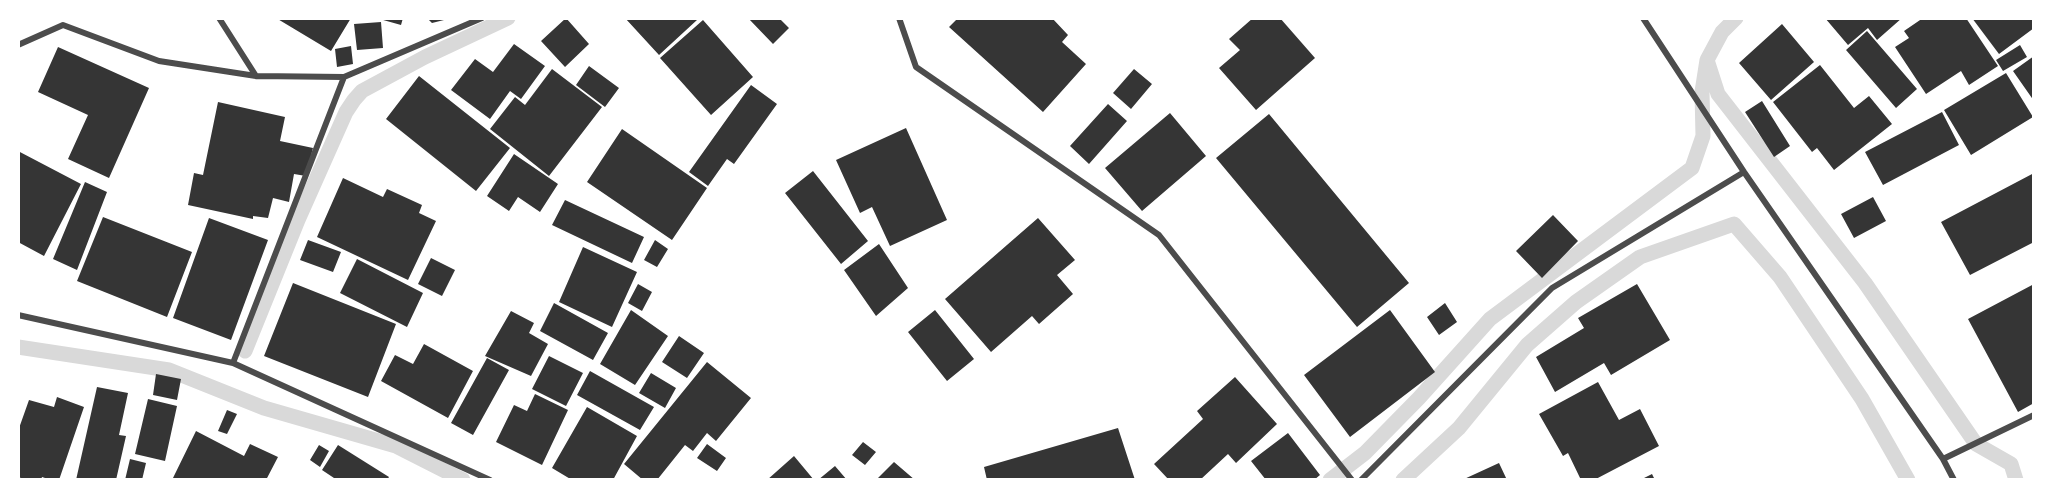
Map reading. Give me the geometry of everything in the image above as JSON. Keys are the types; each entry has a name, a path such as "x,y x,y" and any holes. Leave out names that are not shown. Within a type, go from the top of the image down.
{"street":[{"path":"219,18 256,76"},
{"path":"18,45 63,25 159,61 256,76 344,77 482,18"},
{"path":"899,18 916,67 1159,235 1352,480"},
{"path":"1644,19 1744,172 1944,459 1954,480"},
{"path":"233,363 344,77"},
{"path":"1361,480 1552,288 1744,172"},
{"path":"18,315 233,363 490,480"},
{"path":"1944,459 2034,415"}],"building":[{"path":"276,18 351,18 331,51"},
{"path":"376,18 403,18 401,25"},
{"path":"427,18 448,18 448,19 432,23"},
{"path":"566,18 589,44 565,67 541,41"},
{"path":"625,18 695,18 697,20 659,55"},
{"path":"748,18 779,18 789,28 773,44"},
{"path":"958,18 1052,18 1068,35 1062,42 1086,64 1043,112 949,27"},
{"path":"1253,18 1280,18 1315,58 1256,110 1219,68 1240,50 1229,39"},
{"path":"1825,18 1902,18 1877,40 1868,28 1848,45"},
{"path":"1923,18 1966,18 1998,66 1969,85 1961,71 1926,94 1895,47 1909,38 1904,31"},
{"path":"1972,18 2034,18 2034,28 1999,54"},
{"path":"703,20 753,77 711,115 660,58"},
{"path":"381,22 383,48 357,50 354,24"},
{"path":"1782,24 1814,62 1771,100 1739,63"},
{"path":"1867,31 1917,89 1896,108 1846,50"},
{"path":"514,44 545,66 521,99 510,91 490,119 451,90 475,59 493,72"},
{"path":"2020,45 2027,57 2003,71 1996,60"},
{"path":"351,46 353,64 337,67 335,49"},
{"path":"58,47 149,88 109,178 68,159 88,115 38,92"},
{"path":"2034,56 2034,101 2013,71"},
{"path":"1820,65 1854,108 1869,96 1892,124 1834,170 1817,148 1812,152 1773,102"},
{"path":"589,66 619,88 605,107 576,85"},
{"path":"552,69 602,107 549,176 490,129 515,97 525,105"},
{"path":"1134,69 1152,84 1131,109 1113,93"},
{"path":"2006,73 2033,117 1971,155 1944,110"},
{"path":"419,76 510,148 476,191 386,119"},
{"path":"751,85 777,104 734,164 727,159 708,186 689,172"},
{"path":"1762,101 1790,146 1774,157 1745,112"},
{"path":"218,102 285,117 280,141 313,148 306,176 294,174 289,202 273,198 268,218 253,216 253,219 188,205 194,173 203,175"},
{"path":"1108,104 1127,121 1089,164 1070,146"},
{"path":"1942,112 1959,145 1883,185 1865,152"},
{"path":"1170,113 1206,156 1142,211 1105,168"},
{"path":"1269,114 1409,283 1357,327 1216,158"},
{"path":"906,128 947,220 890,246 872,207 860,213 836,160"},
{"path":"622,129 707,188 672,240 587,182"},
{"path":"18,151 81,184 44,256 18,242"},
{"path":"514,154 558,184 540,212 518,197 509,211 487,196"},
{"path":"813,171 868,241 841,264 785,193"},
{"path":"2034,173 2034,242 1970,275 1941,222"},
{"path":"343,178 383,197 387,189 422,205 419,213 436,221 408,280 317,237"},
{"path":"85,182 107,192 77,270 53,259"},
{"path":"1873,197 1886,221 1854,238 1841,214"},
{"path":"565,200 644,237 632,263 552,225"},
{"path":"1553,215 1578,241 1542,278 1516,251"},
{"path":"103,217 192,252 167,317 77,281"},
{"path":"209,218 268,240 231,340 173,318"},
{"path":"1038,218 1075,260 1057,275 1073,294 1039,324 1032,316 991,352 945,299"},
{"path":"308,240 341,252 333,272 300,260"},
{"path":"655,240 668,249 657,267 644,260"},
{"path":"879,244 908,288 876,316 844,270"},
{"path":"583,247 637,272 612,327 559,302"},
{"path":"431,258 455,270 442,296 418,284"},
{"path":"357,259 423,293 407,327 340,293"},
{"path":"293,283 396,324 368,397 264,356"},
{"path":"638,284 652,292 642,311 628,303"},
{"path":"1637,284 1670,340 1611,375 1604,363 1555,392 1536,357 1584,328 1578,318"},
{"path":"2034,284 2034,403 2018,412 1968,319"},
{"path":"554,303 608,333 593,360 540,331"},
{"path":"1445,303 1457,322 1439,335 1427,317"},
{"path":"631,310 668,336 635,385 600,364"},
{"path":"935,310 974,359 947,381 908,332"},
{"path":"1390,310 1435,372 1350,437 1304,375"},
{"path":"511,311 534,323 529,333 548,344 531,376 485,356"},
{"path":"679,336 704,353 687,378 662,362"},
{"path":"424,344 473,371 448,418 381,381 395,355 413,364"},
{"path":"549,356 583,373 566,406 532,389"},
{"path":"487,358 509,370 473,435 451,423"},
{"path":"707,362 751,398 716,441 707,433 693,451 685,445 657,480 643,480 624,464"},
{"path":"590,371 654,407 640,430 577,395"},
{"path":"651,373 676,388 665,408 639,393"},
{"path":"156,374 181,379 177,400 153,395"},
{"path":"1235,377 1277,424 1236,463 1228,454 1200,480 1169,480 1154,464 1203,419 1197,411"},
{"path":"1598,382 1619,420 1640,409 1659,446 1594,480 1581,480 1568,453 1563,456 1539,414"},
{"path":"97,387 128,393 119,435 126,436 116,480 76,480"},
{"path":"535,394 568,410 542,465 496,442 514,405 527,411"},
{"path":"57,397 84,407 59,480 42,477 41,480 27,480 18,477 18,431 29,400 54,407"},
{"path":"148,399 177,406 165,461 135,454"},
{"path":"587,407 637,436 613,480 572,480 552,468"},
{"path":"227,410 237,414 227,434 218,431"},
{"path":"1118,428 1135,480 987,480 984,467"},
{"path":"196,431 244,456 250,444 278,457 266,480 172,480"},
{"path":"1288,433 1320,475 1314,480 1266,480 1251,461"},
{"path":"863,442 876,452 865,465 852,455"},
{"path":"707,444 726,458 717,471 697,458"},
{"path":"319,445 329,451 320,467 310,460"},
{"path":"338,445 389,477 387,480 337,480 322,470"},
{"path":"794,456 814,480 767,480"},
{"path":"130,459 146,463 142,480 125,480"},
{"path":"894,462 915,480 876,480"},
{"path":"1499,463 1507,480 1462,480"},
{"path":"835,466 847,480 818,480"},
{"path":"1652,474 1655,480 1640,480"}],"waterway":[{"path":"245,351 298,220 346,112 354,100 362,91 425,57 508,18"},
{"path":"1736,18 1722,32 1707,60 1718,94 1865,283 1976,444 2011,464 2016,480"},
{"path":"1330,480 1365,453 1419,398 1490,319 1692,168 1703,136 1702,92 1707,60"},
{"path":"1403,480 1459,428 1527,345 1576,302 1640,257 1734,224 1780,277 1862,399 1908,480"},
{"path":"18,347 169,370 264,408 396,446 463,480"}]}
